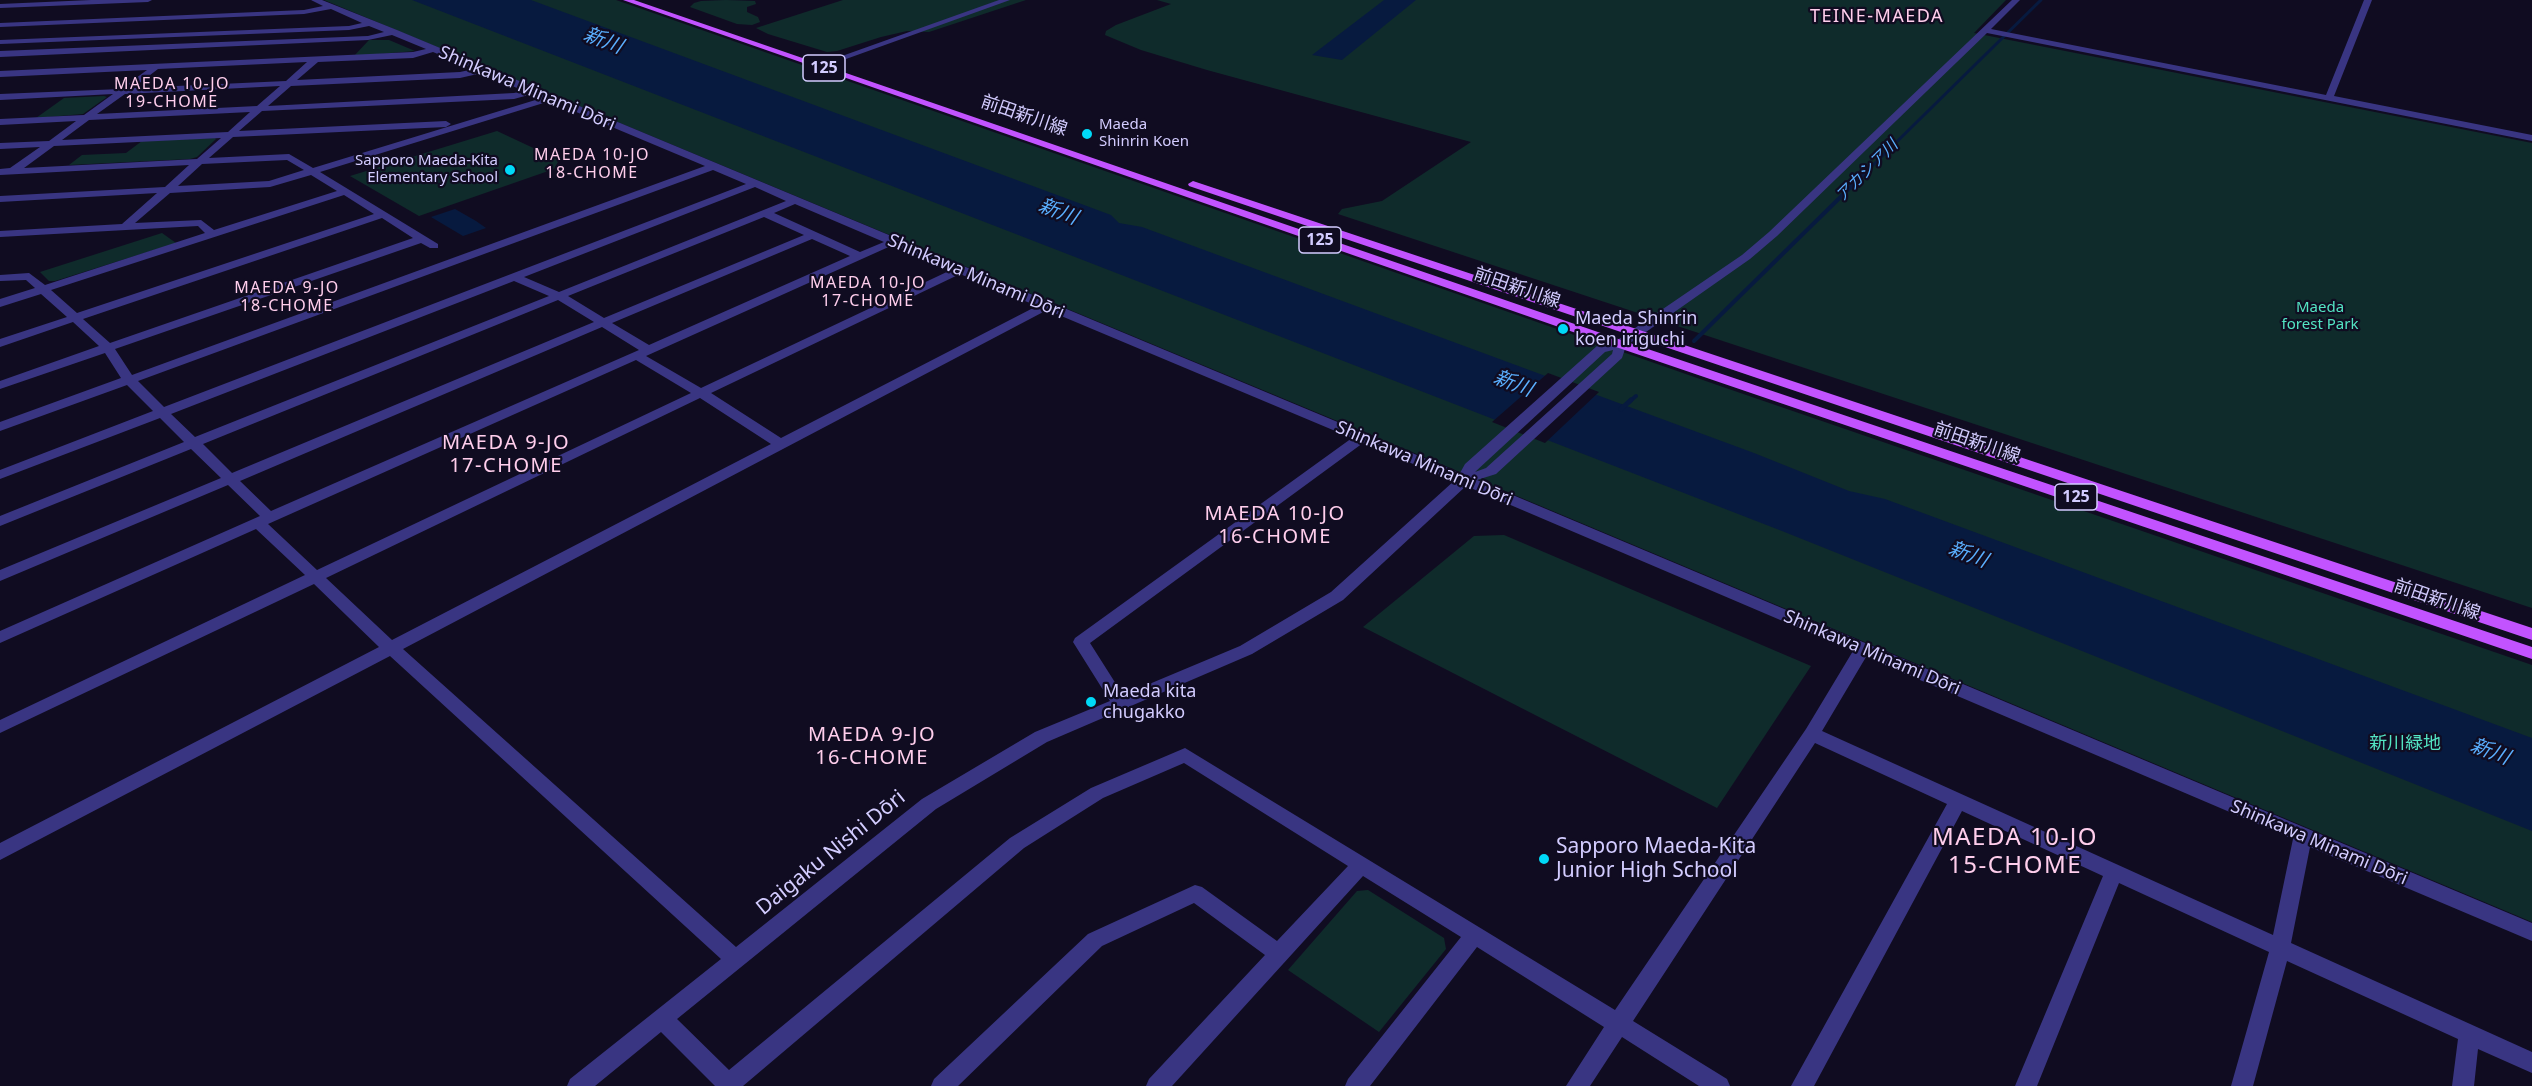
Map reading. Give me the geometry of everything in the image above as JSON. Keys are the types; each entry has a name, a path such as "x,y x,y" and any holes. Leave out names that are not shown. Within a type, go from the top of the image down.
{"main road":[{"name":"前田新川線","path":"627,0 1619,349 2532,653"},
{"name":"前田新川線","path":"650,0 2532,634"}],"street":[{"path":"0,6 148,0"},
{"name":"Shinkawa Minami Dōri","path":"315,0 1362,437 2532,932"},
{"path":"818,66 1006,0"},
{"path":"1464,480 1491,471 1634,333 1746,256 1773,234 1989,31 2016,0"},
{"path":"2329,98 2368,0"},
{"path":"0,72 112,1"},
{"path":"0,25 304,12 332,7"},
{"path":"195,65 261,14"},
{"path":"0,42 349,28 370,23"},
{"path":"1989,31 2532,138"},
{"path":"0,54 368,38 394,32"},
{"path":"0,72 315,60 413,55 434,50"},
{"path":"125,227 315,60"},
{"path":"0,181 156,67"},
{"path":"0,98 460,75 483,70"},
{"path":"0,122 514,96 533,91"},
{"path":"0,199 270,184 551,98"},
{"path":"0,146 465,124"},
{"path":"0,172 288,157 434,246"},
{"path":"0,426 712,167"},
{"path":"0,475 754,184"},
{"path":"0,303 344,192"},
{"path":"0,521 794,201"},
{"path":"765,213 859,256"},
{"path":"0,343 381,215"},
{"path":"0,234 201,223 212,234"},
{"path":"0,576 812,234"},
{"path":"0,385 422,238"},
{"path":"0,637 892,242"},
{"path":"0,727 959,270"},
{"path":"0,278 29,276 108,348 128,379 231,479 314,577 735,958"},
{"path":"515,276 559,296 602,323 701,393 781,444"},
{"path":"0,852 1046,306"},
{"path":"1464,480 1473,464 1601,349 1619,349"},
{"path":"1119,702 1081,642 1362,437"},
{"name":"Daigaku Nishi Dōri","path":"578,1086 929,804 1041,737 1246,650 1338,596 1464,480"},
{"path":"1577,1086 1812,734 1862,650"},
{"path":"1812,734 2532,1063"},
{"path":"661,1018 729,1085 1017,843 1096,793 1185,755 1719,1086"},
{"path":"1802,1086 1958,801"},
{"path":"2242,1086 2280,948 2303,836"},
{"path":"1157,1086 1362,864"},
{"path":"2026,1086 2114,872"},
{"path":"942,1086 1095,940 1195,893 1279,954"},
{"path":"1356,1086 1474,934"},
{"path":"2463,1086 2469,1035"}],"green space":[{"name":"新川緑地","path":"324,0 616,0 1720,386 2532,665 2532,922 1424,457"},
{"path":"843,0 1026,0 929,32 907,31 837,51 827,52 768,34 756,28"},
{"name":"Maeda forest Park","path":"1157,0 2006,0 1974,33 2532,143 2532,608 1338,214 1342,209 1382,201 1471,142 1207,70 1141,50 1105,35 1106,31 1116,25 1171,4"},
{"path":"701,1 755,1 756,4 747,7 747,12 758,17 760,22 752,25 737,24 690,7"},
{"path":"369,40 389,40 415,51 354,56"},
{"path":"107,97 83,114 36,118 64,98"},
{"path":"497,131 559,160 554,169 419,216 350,176"},
{"path":"215,138 197,157 190,159 69,165 82,155 126,153 142,141"},
{"path":"162,233 176,243 55,281 49,281 40,272"},
{"path":"1504,535 1811,666 1717,808 1363,627 1474,536"},
{"path":"1368,890 1444,938 1446,949 1379,1032 1288,970 1357,891"}],"water":[{"name":"新川","path":"412,0 531,0 1111,215 1119,223 1142,227 1754,453 1849,491 1885,499 2532,738 2532,831 1782,531"},
{"path":"1384,0 1416,0 1342,60 1312,55"},
{"path":"455,209 486,228 463,236 431,217"}],"pier":[{"path":"1548,373 1599,392 1545,443 1492,422"}],"waterway":[{"name":"アカシア川","path":"1863,175 2041,0"},
{"name":"アカシア川","path":"1694,341 1865,173"},
{"name":"アカシア川","path":"1629,402 1636,396"},
{"name":"アカシア川","path":"1621,409 1631,400"}],"place":[{"name":"Maeda Shinrin Koen","path":"1087,134"},
{"name":"Sapporo Maeda-Kita Elementary School","path":"510,170"},
{"name":"Maeda Shinrin koen iriguchi","path":"1563,329"},
{"name":"Maeda kita chugakko","path":"1091,702"},
{"name":"Sapporo Maeda-Kita Junior High School","path":"1544,859"}],"district":[{"name":"TEINE-MAEDA","path":"1877,17"},
{"name":"MAEDA 10-JO 19-CHOME","path":"172,93"},
{"name":"MAEDA 10-JO 18-CHOME","path":"592,164"},
{"name":"MAEDA 10-JO 17-CHOME","path":"868,292"},
{"name":"MAEDA 9-JO 18-CHOME","path":"287,297"},
{"name":"MAEDA 9-JO 17-CHOME","path":"506,454"},
{"name":"MAEDA 10-JO 16-CHOME","path":"1275,526"},
{"name":"MAEDA 9-JO 16-CHOME","path":"872,746"},
{"name":"MAEDA 10-JO 15-CHOME","path":"2015,852"}]}
